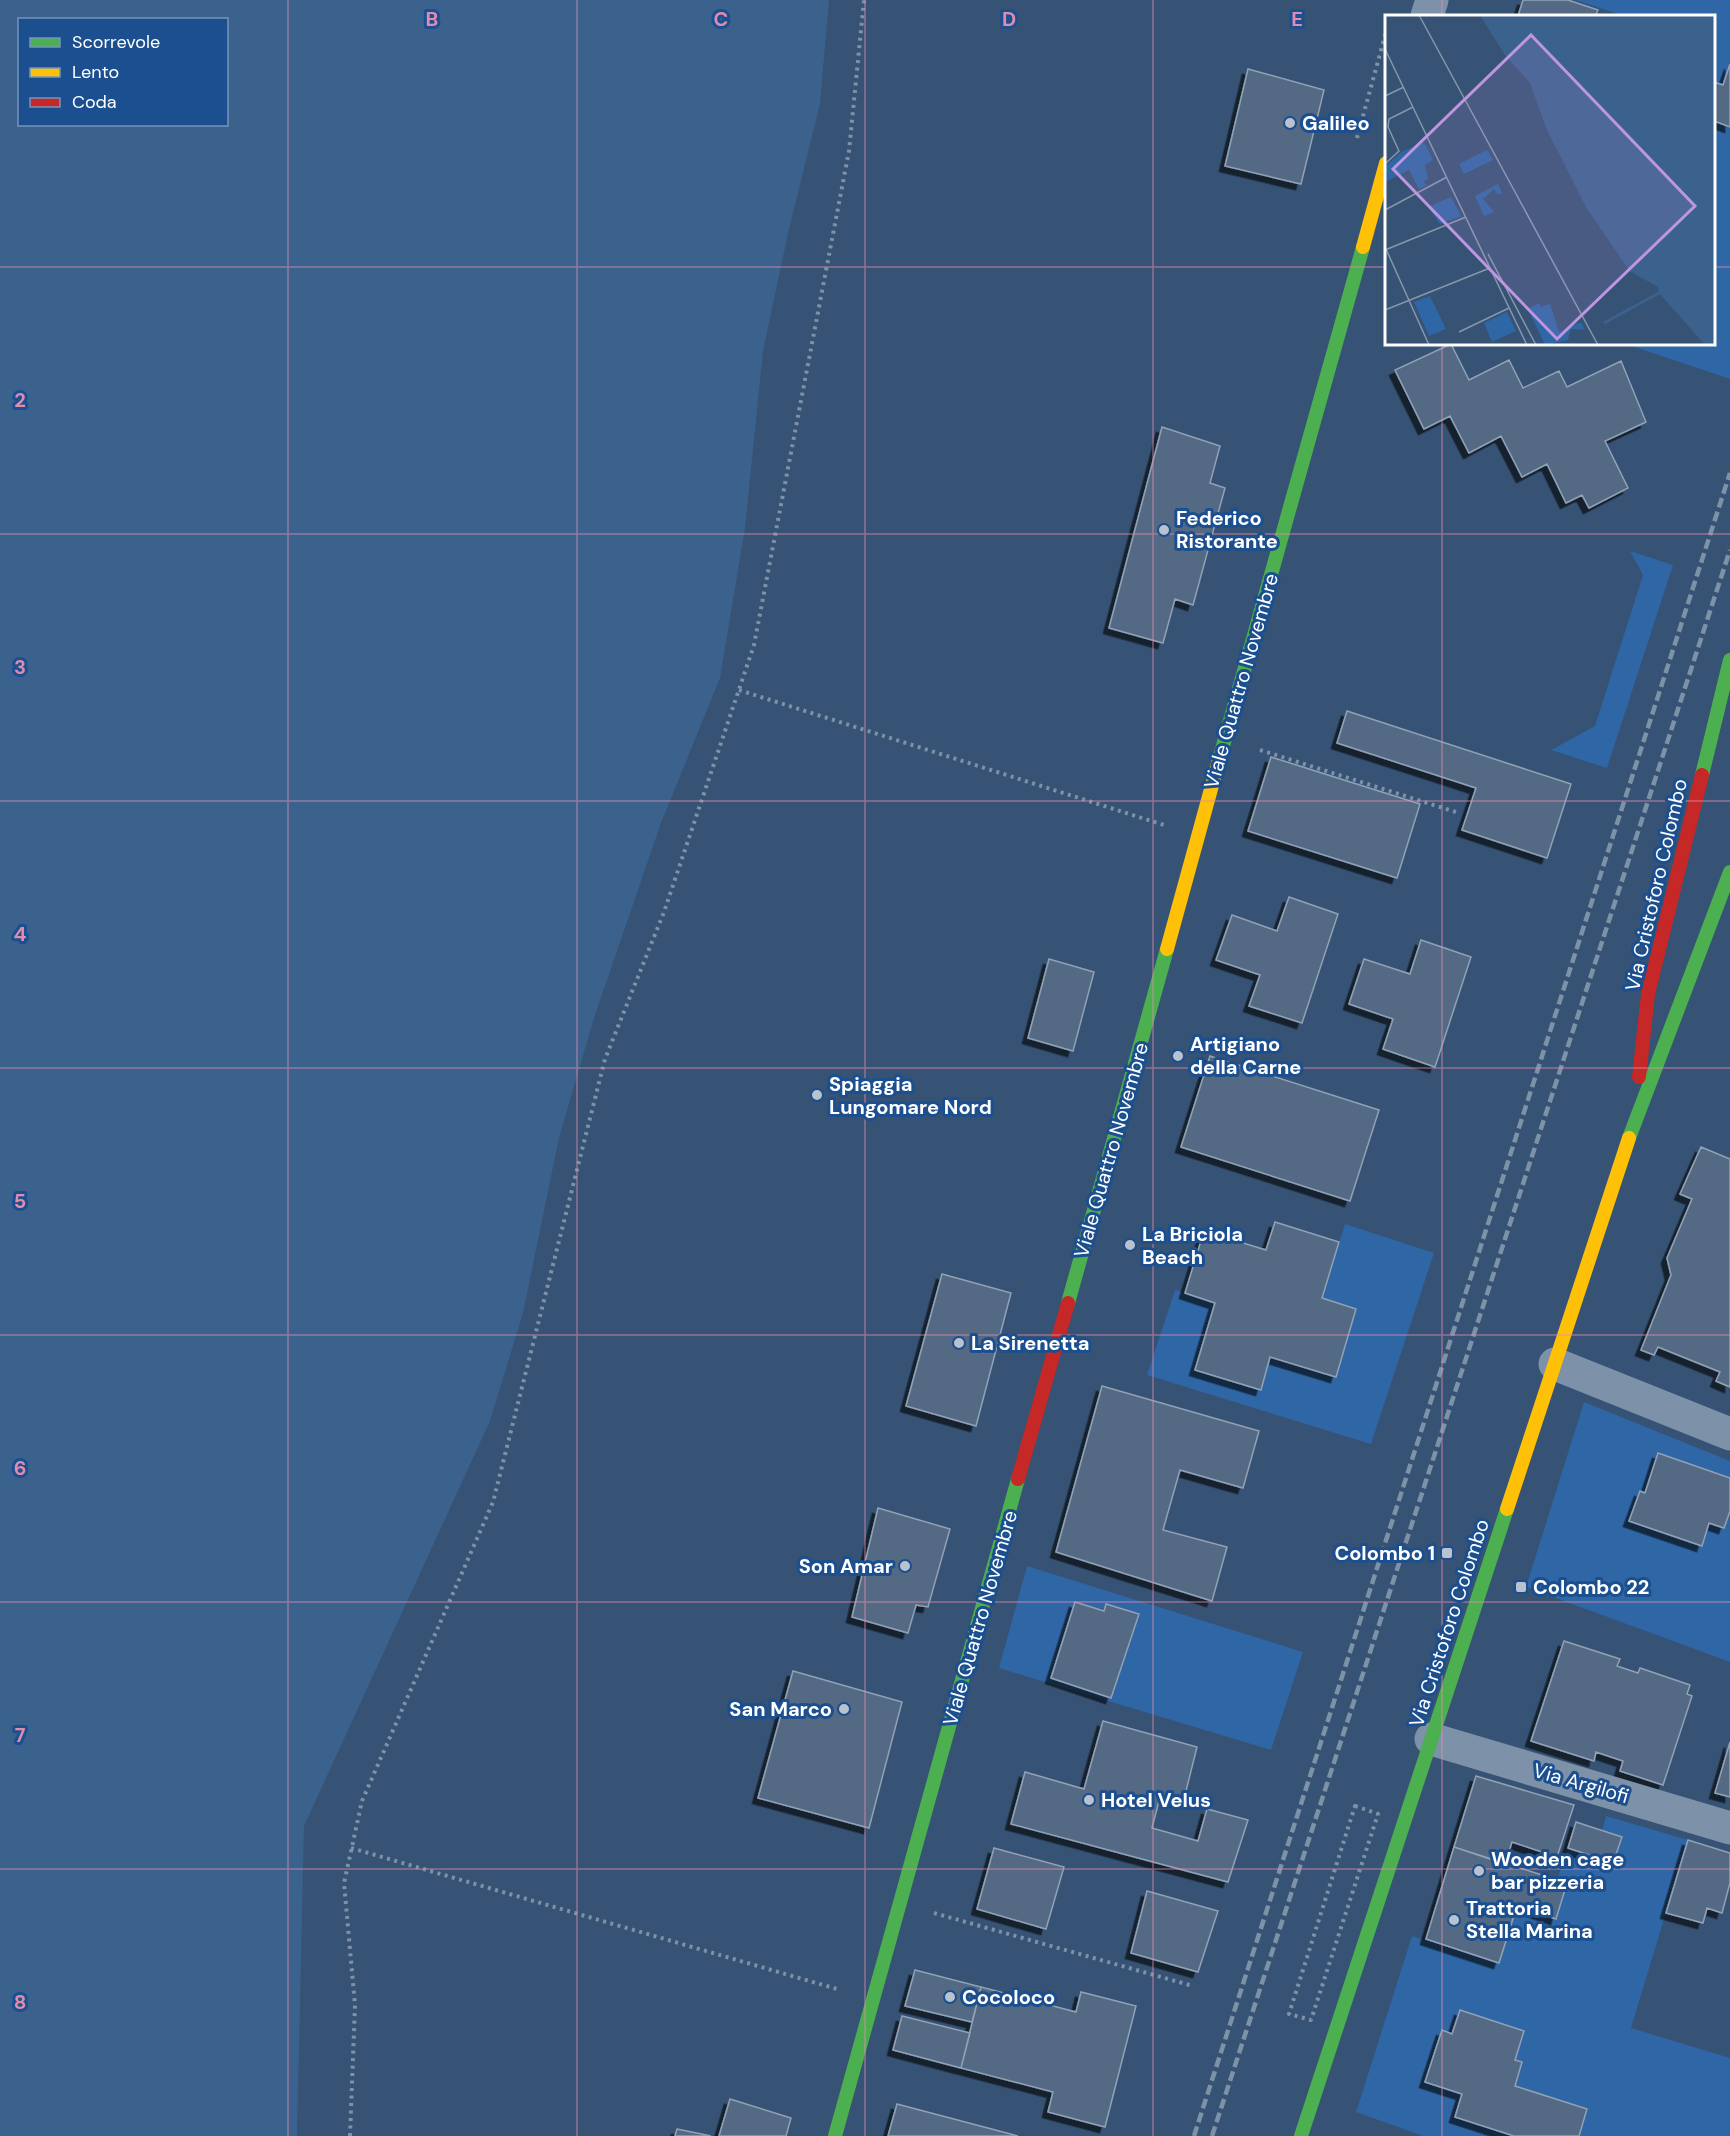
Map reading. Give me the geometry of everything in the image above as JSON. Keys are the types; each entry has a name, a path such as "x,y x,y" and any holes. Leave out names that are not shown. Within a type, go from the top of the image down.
{"street":[{"path":"1427,15 1432,0"},
{"name":"Viale Quattro Novembre","path":"835,2136 1385,167"},
{"name":"Via Cristoforo Colombo","path":"1634,1122 1648,994 1730,660"},
{"path":"1648,994 1704,826"},
{"name":"Via Cristoforo Colombo","path":"1301,2136 1634,1122 1729,872"},
{"path":"1555,1364 1730,1434"},
{"name":"Via Argilofi","path":"1431,1740 1730,1828"}],"path":[{"path":"350,2136 355,2006 344,1883 362,1801 494,1502 605,1059 663,912 754,645 849,151 864,0"},
{"path":"739,690 1165,825"},
{"path":"1254,748 1459,813"},
{"path":"1289,2014 1355,1806 1378,1814 1336,1946"},
{"path":"351,1848 840,1990"},
{"path":"932,1912 1193,1986"}],"shaded area":[{"path":"0,0 829,0 820,104 789,229 763,351 745,528 720,678 661,823 594,1018 559,1138 523,1313 490,1421 304,1826 297,2136 0,2136"},
{"path":"1575,0 1730,0 1730,64 1723,85 1715,82 1715,15 1622,15"},
{"path":"1715,121 1730,127 1730,379 1629,345 1715,345"},
{"path":"1630,551 1673,565 1607,768 1551,750 1595,726 1643,575"},
{"path":"1345,1224 1434,1253 1371,1444 1147,1375 1175,1290 1215,1303 1195,1371 1261,1390 1270,1357 1336,1377 1356,1309 1322,1298"},
{"path":"1584,1402 1730,1461 1730,1478 1658,1453 1645,1493 1640,1491 1630,1521 1701,1545 1709,1523 1730,1511 1730,1662 1526,1587"},
{"path":"1027,1566 1303,1652 1271,1750 999,1668","holes":["1075,1602 1104,1611 1106,1604 1138,1614 1111,1698 1051,1678"]},
{"path":"1606,1816 1688,1840 1631,2028 1730,2058 1730,2136 1579,2136 1587,2109 1515,2086 1522,2062 1515,2060 1524,2031 1460,2010 1452,2034 1442,2031 1425,2082 1462,2094 1455,2117 1514,2136 1423,2136 1356,2112 1412,1936 1499,1963 1517,1906 1555,1919 1557,1880 1568,1848 1613,1863 1621,1837 1602,1831"}],"building":[{"path":"1523,0 1568,0 1598,10 1596,15 1518,15"},
{"path":"1730,64 1730,127 1715,121 1715,82 1723,85"},
{"path":"1248,69 1324,90 1301,184 1225,166"},
{"path":"1452,345 1469,380 1509,360 1523,388 1559,371 1567,387 1621,361 1646,422 1605,441 1628,488 1589,508 1582,495 1566,503 1547,464 1522,477 1501,436 1469,453 1450,416 1424,429 1395,370"},
{"path":"1162,427 1220,446 1210,483 1225,488 1193,605 1175,599 1163,643 1109,628"},
{"path":"1347,711 1571,784 1547,858 1462,830 1476,788 1337,743"},
{"path":"1271,757 1420,804 1397,878 1248,831"},
{"path":"1289,897 1338,914 1302,1023 1249,1006 1260,975 1216,960 1232,915 1277,931"},
{"path":"1421,940 1471,957 1435,1067 1383,1049 1393,1019 1349,1004 1364,959 1410,974"},
{"path":"1049,959 1094,972 1073,1051 1028,1038"},
{"path":"1210,1056 1379,1110 1350,1201 1181,1147"},
{"path":"1701,1147 1730,1159 1730,1387 1716,1381 1720,1372 1658,1347 1654,1355 1641,1350 1671,1275 1667,1258 1692,1199 1680,1194"},
{"path":"1275,1222 1339,1242 1322,1298 1356,1309 1336,1377 1270,1357 1261,1390 1195,1370 1215,1303 1185,1293 1204,1231 1266,1250"},
{"path":"942,1274 1011,1293 976,1426 906,1406"},
{"path":"1102,1386 1259,1431 1243,1488 1180,1470 1163,1530 1227,1547 1212,1601 1056,1552"},
{"path":"1658,1453 1730,1478 1730,1511 1724,1528 1709,1523 1702,1546 1629,1521 1640,1491 1645,1493"},
{"path":"878,1508 950,1529 928,1607 916,1605 908,1633 852,1617"},
{"path":"1075,1602 1104,1611 1106,1604 1139,1614 1111,1698 1051,1678"},
{"path":"1564,1641 1620,1659 1617,1666 1638,1673 1640,1668 1690,1685 1687,1694 1692,1696 1663,1785 1620,1771 1623,1761 1596,1752 1594,1761 1531,1741"},
{"path":"793,1671 902,1702 869,1828 758,1798"},
{"name":"Hotel Velus","path":"1103,1721 1197,1747 1183,1803 1160,1797 1152,1828 1198,1841 1207,1809 1248,1820 1228,1882 1011,1824 1025,1772 1084,1789"},
{"path":"1730,1742 1730,1797 1715,1793"},
{"path":"1476,1776 1574,1805 1557,1857 1512,1842 1505,1864 1454,1847"},
{"path":"1576,1822 1622,1837 1613,1863 1568,1848"},
{"path":"1688,1840 1730,1853 1730,1883 1722,1913 1707,1908 1703,1923 1666,1913"},
{"path":"1454,1847 1567,1883 1556,1919 1517,1906 1499,1963 1426,1939"},
{"path":"994,1848 1064,1867 1046,1929 977,1909"},
{"path":"1147,1891 1218,1911 1198,1972 1131,1953"},
{"path":"915,1970 981,1987 972,2022 905,2006"},
{"path":"981,1987 1076,2012 1081,1992 1136,2006 1105,2127 1048,2112 1053,2092 961,2068"},
{"path":"1460,2010 1524,2031 1515,2060 1522,2062 1515,2086 1587,2109 1579,2136 1514,2136 1455,2117 1462,2094 1425,2082 1442,2030 1452,2034"},
{"path":"902,2016 970,2033 961,2068 893,2050"},
{"path":"730,2099 791,2118 786,2136 719,2136"},
{"path":"897,2104 1018,2136 888,2136"},
{"path":"677,2129 711,2136 675,2136"}],"railway":[{"path":"1194,2136 1730,473"},
{"path":"1212,2136 1730,550"}],"traffic: fast":[{"path":"1219,760 1363,247"},
{"path":"1702,775 1730,660"},
{"path":"1629,1138 1730,872"},
{"path":"1068,1303 1167,949"},
{"path":"835,2136 1018,1479"},
{"path":"1301,2136 1507,1509"}],"traffic: slow":[{"path":"1363,247 1385,167"},
{"path":"1167,949 1219,760"},
{"path":"1507,1509 1629,1138"}],"traffic: jam":[{"path":"1639,1077 1648,994 1702,775"},
{"path":"1018,1479 1068,1303"}],"place":[{"name":"Galileo","path":"1290,123"},
{"name":"Federico Ristorante","path":"1164,530"},
{"name":"Artigiano della Carne","path":"1178,1056"},
{"name":"Spiaggia Lungomare Nord","path":"817,1095"},
{"name":"La Briciola Beach","path":"1130,1245"},
{"name":"La Sirenetta","path":"959,1343"},
{"name":"Colombo 1","path":"1447,1553"},
{"name":"Son Amar","path":"905,1566"},
{"name":"Colombo 22","path":"1521,1587"},
{"name":"San Marco","path":"844,1709"},
{"name":"Hotel Velus","path":"1089,1800"},
{"name":"Wooden cage bar pizzeria","path":"1479,1871"},
{"name":"Trattoria Stella Marina","path":"1454,1920"},
{"name":"Cocoloco","path":"950,1997"}]}
